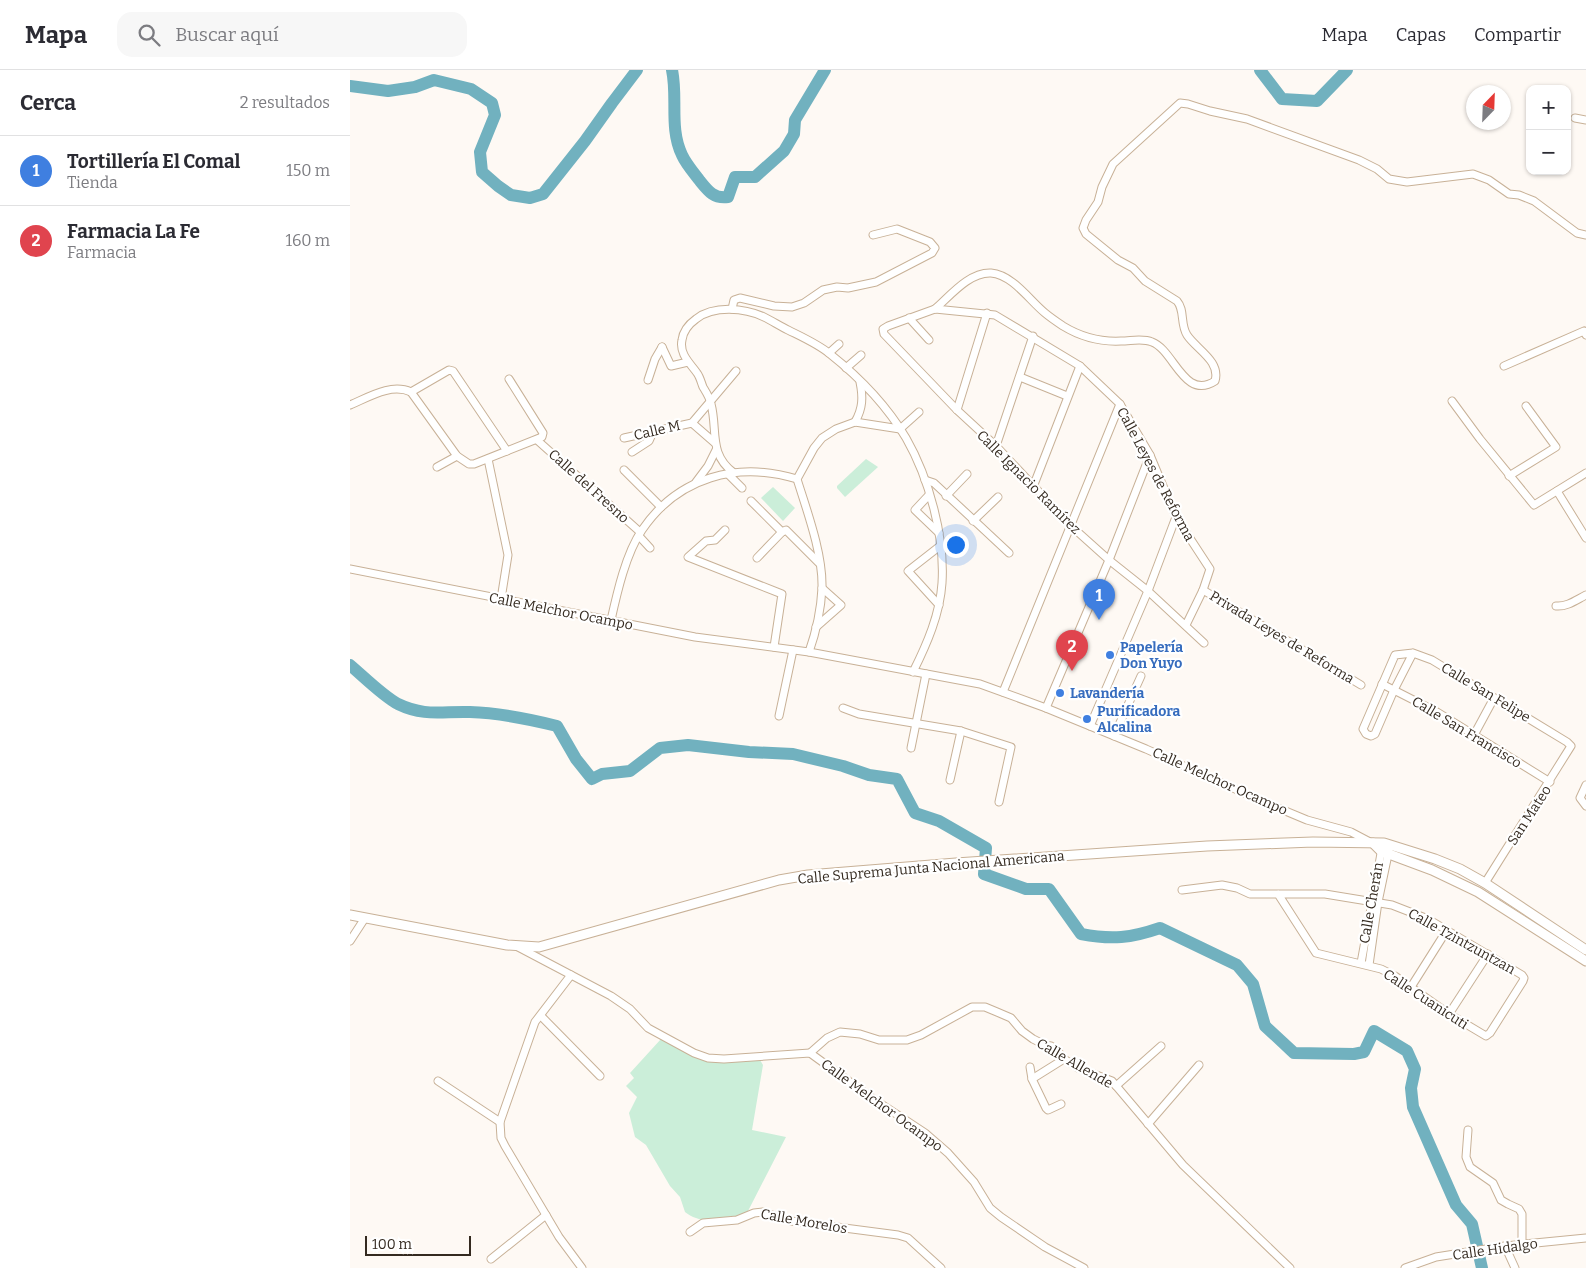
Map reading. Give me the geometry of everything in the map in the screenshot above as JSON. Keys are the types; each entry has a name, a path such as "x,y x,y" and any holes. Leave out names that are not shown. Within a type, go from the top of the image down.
{"main road":[{"name":"Calle Suprema Junta Nacional Americana","path":"350,916 518,947 538,947 556,944 779,880 808,875 1207,846 1313,842 1372,843"},
{"path":"1372,843 1464,884 1586,961"},
{"path":"1386,848 1435,859 1460,869 1485,883 1586,950"}],"street":[{"path":"935,309 971,278 982,273 993,273 1008,280 1044,313 1064,327 1086,337 1111,341 1151,342 1159,347 1182,375 1195,385 1205,386 1215,381 1217,376 1209,357 1186,333 1182,323 1181,306 1178,301 1145,281 1133,268 1118,260 1086,234 1083,228 1098,202 1102,187 1113,164 1180,103 1226,113 1285,132 1359,160 1377,169 1389,179 1407,182 1473,174 1489,180 1509,194 1519,195 1534,201 1578,233 1586,236"},
{"path":"1575,118 1586,120"},
{"path":"732,309 734,300 740,298 792,308 804,303 823,290 837,287 848,288 876,282 932,253 935,248 930,242 897,229 873,235"},
{"path":"742,488 722,461 716,446 710,401 697,373 688,362 681,348 682,340 691,322 709,312 732,309 763,316 829,353 860,381 900,428 918,462 925,480 939,534 942,581 939,605 923,653 913,672"},
{"name":"Calle Leyes de Reforma","path":"883,329 935,309 987,313 995,315 1033,336 1080,366 1120,404 1150,456 1176,517 1210,569 1203,590"},
{"path":"957,410 987,313"},
{"path":"909,318 929,340"},
{"name":"Calle Ignacio Ramírez","path":"883,329 884,334 957,410 996,446 1070,525 1109,560 1148,591 1204,642"},
{"path":"1504,366 1584,331 1586,335"},
{"path":"996,446 1033,336"},
{"path":"829,353 839,344"},
{"path":"648,380 655,359 662,347 671,366 688,362"},
{"path":"846,368 861,354"},
{"path":"1033,486 1080,366"},
{"path":"411,392 449,370 453,370 507,451"},
{"name":"Calle M","path":"624,438 692,423 736,371"},
{"path":"1020,377 1067,396"},
{"path":"350,405 384,391 404,389 411,392 457,456 468,464 474,464 542,437 543,433 509,379"},
{"path":"855,422 860,412 863,397 860,381"},
{"path":"1452,401 1534,505 1586,473"},
{"path":"1003,692 1120,404"},
{"path":"1510,476 1556,447 1526,406"},
{"path":"809,652 816,627 822,588 820,565 809,516 797,479 814,448 822,438 855,422 900,428 919,412"},
{"path":"692,423 716,446"},
{"path":"632,452 649,441 652,432"},
{"name":"Calle del Fresno","path":"537,440 640,534 650,548"},
{"path":"696,482 708,466 716,446"},
{"path":"437,467 457,456"},
{"path":"1046,708 1109,560 1150,456"},
{"path":"488,459 508,555 501,599"},
{"path":"624,470 661,507"},
{"path":"611,620 618,588 628,558 640,534 661,507 681,491 696,482 731,474 757,471 782,474 797,479"},
{"path":"946,496 967,474"},
{"path":"925,480 934,483 1010,553"},
{"path":"1557,491 1586,538"},
{"path":"929,495 915,510 939,534"},
{"path":"974,521 998,496"},
{"path":"752,501 782,532"},
{"path":"1090,726 1148,591 1176,517"},
{"path":"757,558 786,530 820,565"},
{"path":"722,533 715,540 706,541 688,557 782,594 774,647"},
{"path":"939,605 908,571 940,546"},
{"name":"Calle Melchor Ocampo","path":"350,569 695,637 809,652 980,684 1090,726 1307,820 1351,832 1372,843"},
{"path":"816,627 841,605 822,588"},
{"path":"1186,626 1203,590"},
{"name":"Privada Leyes de Reforma","path":"1203,590 1361,684"},
{"path":"1556,606 1559,607 1573,603 1586,595"},
{"path":"780,716 793,650"},
{"path":"1382,684 1363,729 1366,734 1374,736 1413,653"},
{"name":"Calle San Felipe","path":"1382,684 1395,655 1413,653 1432,660 1568,742 1571,746"},
{"path":"910,748 926,674"},
{"path":"1114,736 1140,676"},
{"name":"Calle San Francisco","path":"1382,684 1438,712 1550,782"},
{"path":"1474,735 1494,698"},
{"path":"843,708 859,714 961,730 1011,747 999,802"},
{"path":"950,780 961,730"},
{"name":"San Mateo","path":"1485,883 1571,746"},
{"path":"1586,785 1580,798 1586,806"},
{"name":"Calle Cherán","path":"1360,963 1386,848"},
{"name":"Calle Tzintzuntzan","path":"1182,890 1222,885 1237,888 1250,894 1326,894 1375,902 1410,911 1488,954 1524,978 1490,1034 1486,1036"},
{"name":"Calle Cuanicuti","path":"1278,894 1316,953 1369,965 1395,976 1449,1014 1486,1036"},
{"name":"Calle Cherán","path":"1369,965 1375,902"},
{"path":"350,941 365,918"},
{"path":"1411,988 1447,930"},
{"name":"Calle Melchor Ocampo","path":"518,947 611,996 630,1010 648,1028 694,1053 708,1058 732,1059 810,1053 872,1098 925,1133 948,1153 974,1182 990,1208 1001,1217 1045,1247 1084,1268"},
{"path":"1449,1014 1488,954"},
{"path":"571,976 535,1022 500,1122 501,1138 504,1146 559,1237 582,1268"},
{"name":"Calle Allende","path":"810,1053 827,1038 840,1032 860,1034 879,1040 907,1040 921,1035 972,1007 986,1008 1011,1018 1022,1031 1033,1039 1051,1046 1064,1059 1085,1071 1112,1081 1183,1166 1290,1268"},
{"path":"541,1016 600,1076"},
{"path":"1116,1086 1161,1046"},
{"path":"1032,1079 1064,1059"},
{"path":"1148,1124 1199,1065"},
{"path":"1030,1067 1032,1079 1048,1110 1061,1104"},
{"path":"438,1081 500,1122"},
{"path":"1468,1130 1466,1157 1470,1167 1493,1183 1502,1200 1519,1208 1522,1214 1522,1244"},
{"name":"Calle Morelos","path":"690,1232 702,1223 737,1220 754,1213 763,1212 791,1221 898,1235 908,1238 941,1268"},
{"path":"491,1259 546,1215"},
{"name":"Calle Hidalgo","path":"1405,1268 1436,1257 1504,1246 1586,1238"},
{"path":"1504,1246 1515,1268"}],"green space":[{"path":"866,459 878,467 845,497 837,486"},
{"path":"773,487 795,508 783,521 761,498"},
{"path":"661,1039 692,1055 760,1060 763,1065 752,1130 786,1137 747,1213 736,1217 707,1220 695,1218 685,1212 680,1197 670,1186 646,1145 635,1137 629,1113 637,1097 626,1086 634,1078 630,1073"}],"waterway":[{"path":"350,86 388,91 415,87 434,80 471,89 492,103 495,115 480,152 482,172 511,195 530,198 543,194 637,70"},
{"path":"672,70 678,145 690,168 706,188 712,194 719,197 728,197 735,177 755,177 784,151 794,134 795,120 825,70"},
{"path":"1260,70 1282,99 1317,101 1347,70"},
{"path":"350,665 386,696 398,704 417,711 492,714 557,726 576,759 592,779 602,774 630,771 660,748 688,745 749,752 793,754 843,766 869,775 897,779 915,813 939,821 986,848 984,874 1026,889 1049,889 1081,934 1121,937 1160,928 1237,965 1253,984 1265,1026 1294,1053 1354,1054 1364,1052 1374,1031 1407,1051 1415,1069 1411,1088 1413,1107 1456,1205 1472,1224 1482,1268"}],"place":[{"name":"Tortillería El Comal","path":"1099,620"},
{"name":"Papelería Don Yuyo","path":"1110,655"},
{"name":"Farmacia La Fe","path":"1072,671"},
{"name":"Lavandería","path":"1060,693"},
{"name":"Purificadora Alcalina","path":"1087,719"}]}
